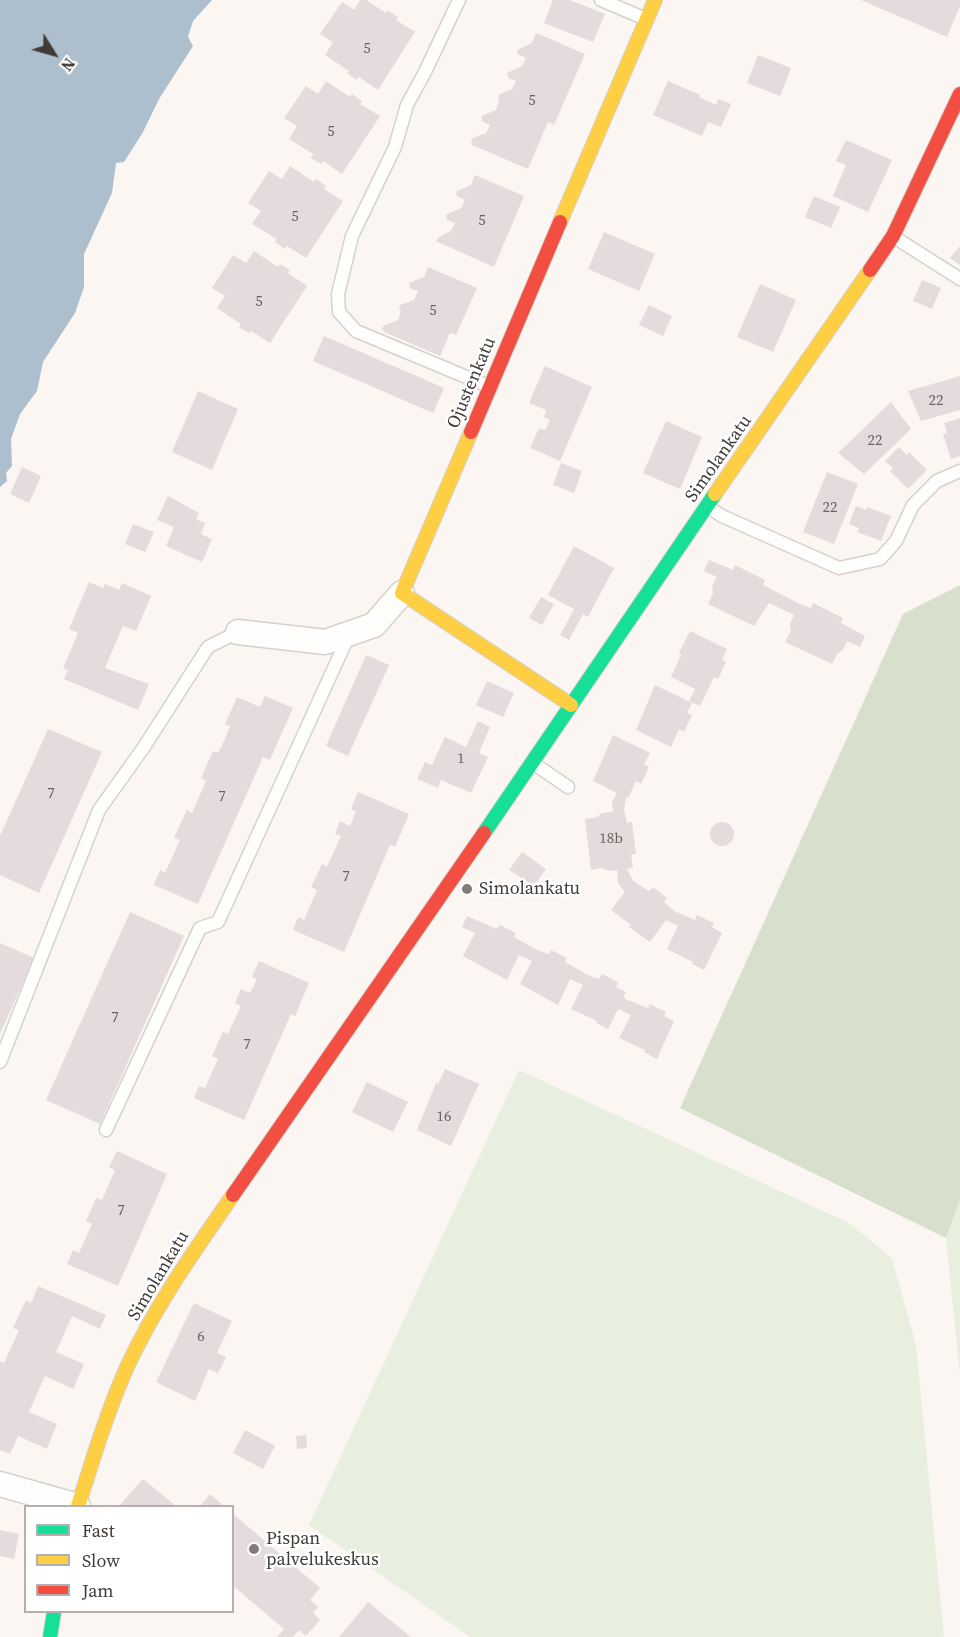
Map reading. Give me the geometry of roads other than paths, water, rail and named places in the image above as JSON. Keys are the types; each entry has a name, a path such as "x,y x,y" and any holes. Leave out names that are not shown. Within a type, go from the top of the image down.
{"street":[{"name":"Ojustenkatu","path":"402,593 655,0"},
{"name":"Simolankatu","path":"78,1505 101,1433 128,1366 160,1305 203,1238 392,968 893,237 959,99"},
{"path":"238,632 326,642 374,625 402,593 571,705"},
{"path":"0,1484 74,1505"},
{"path":"50,1637 54,1613"}],"lane":[{"path":"459,0 407,105 394,147 352,236 338,294 339,312 356,331 490,387"},
{"path":"601,0 647,19"},
{"path":"893,237 960,279"},
{"path":"707,507 722,516 839,568 880,559 896,541 913,505 937,481 960,471"},
{"path":"0,1062 99,810 144,747 208,647 238,632"},
{"path":"106,1130 200,928 218,922 350,634"},
{"path":"532,762 568,788"}],"water":[{"path":"0,0 212,0 193,21 188,37 193,46 159,99 143,132 124,162 116,163 112,193 84,254 84,287 75,313 43,362 37,391 20,414 11,439 12,466 6,473 7,481 0,487"}],"place":[{"name":"Simolankatu","path":"467,889"},
{"name":"Pispan palvelukeskus","path":"254,1549"}]}
